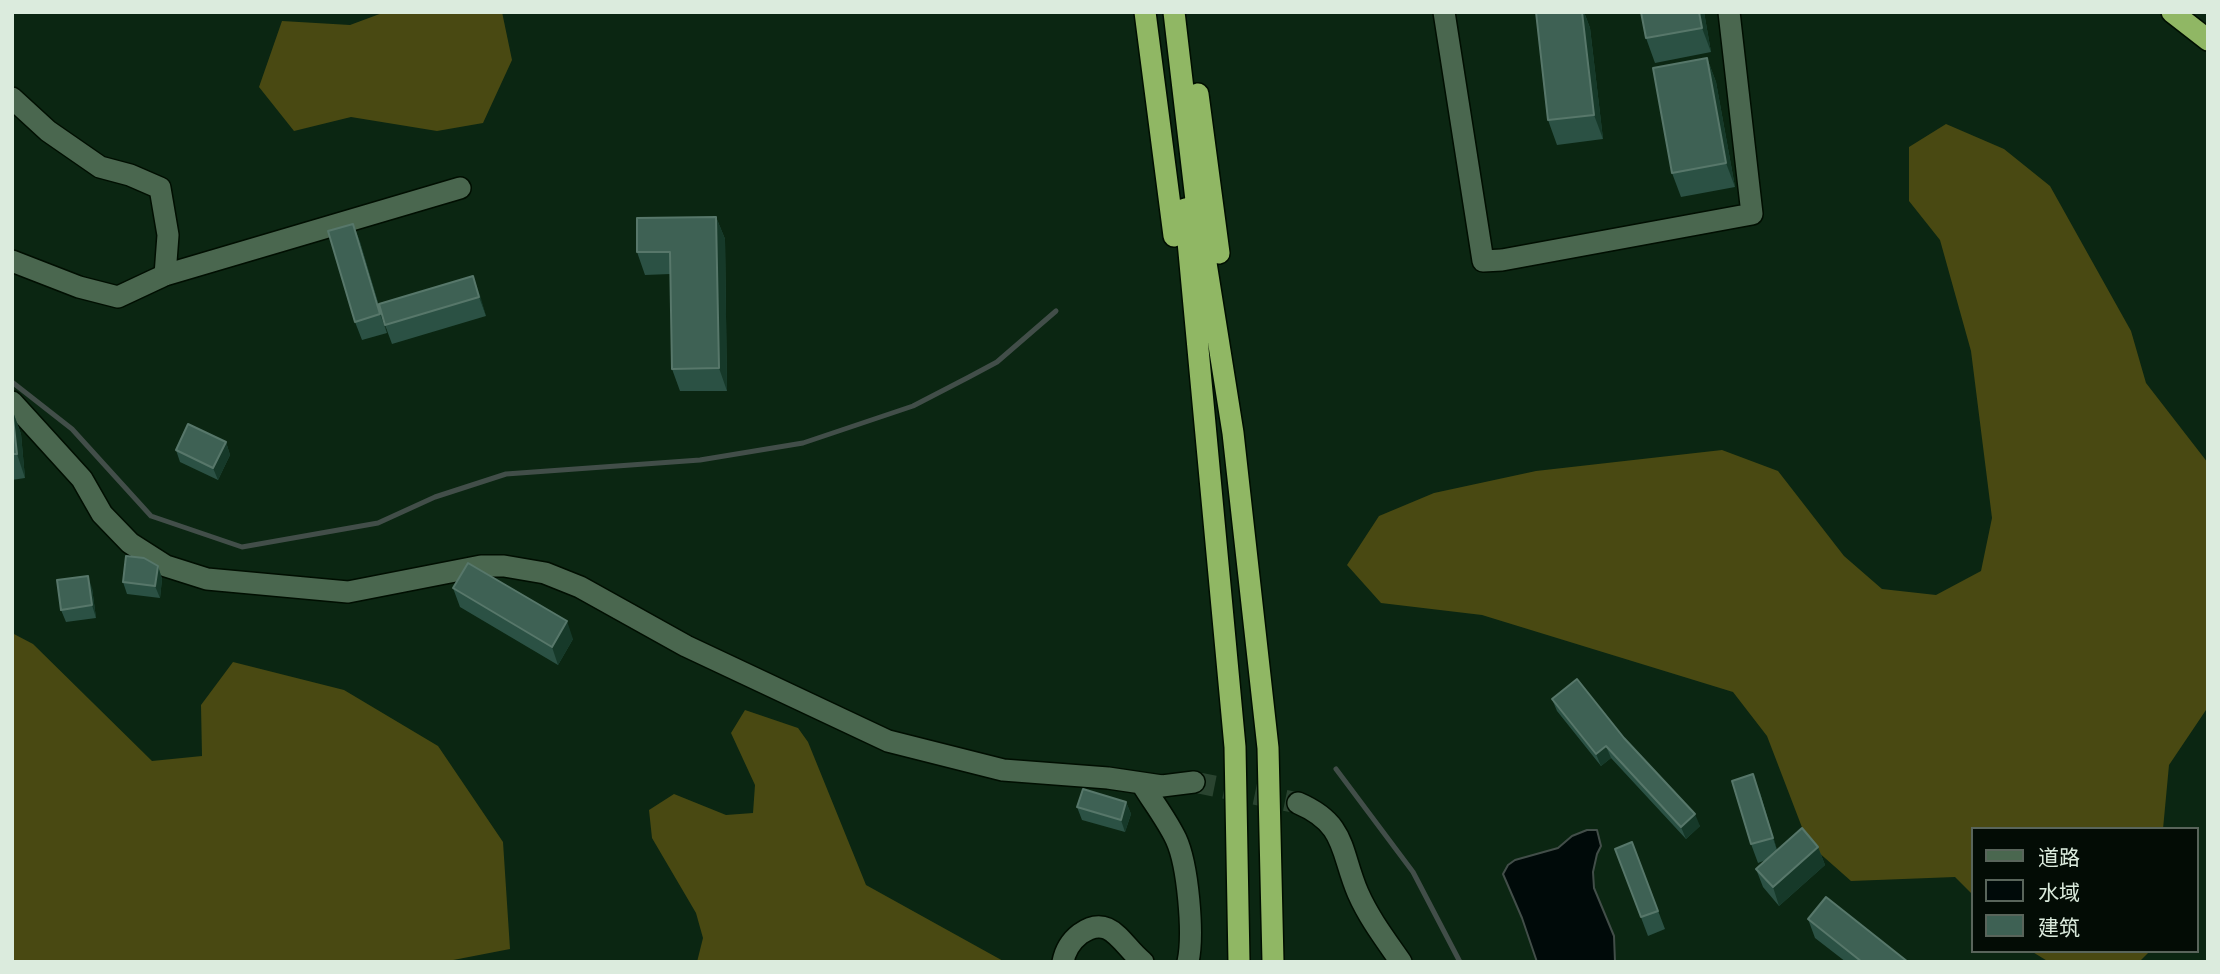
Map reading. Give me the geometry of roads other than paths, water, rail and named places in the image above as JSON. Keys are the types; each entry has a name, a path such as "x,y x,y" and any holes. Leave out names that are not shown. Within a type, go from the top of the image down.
{"highway":[{"path":"1144,12 1182,306 1205,434"},
{"path":"1160,12 1183,187 1235,747 1239,962"},
{"path":"1174,12 1196,200 1233,433 1268,748 1273,962"},
{"path":"1188,12 1230,344 1233,433"},
{"path":"2172,12 2208,40"}],"street":[{"path":"1444,12 1483,261 1502,261 1752,214 1729,12"},
{"path":"12,98 48,131 100,167 130,175 160,188 168,235 166,275"},
{"path":"12,261 79,287 118,297 166,275 460,188"},
{"path":"12,402 82,480 97,506 116,530 148,556 186,573 232,582 348,592 481,566 527,569 580,587 686,646 888,741 1003,770 1108,778 1161,786 1194,782"},
{"path":"1142,783 1177,840 1191,924 1188,962"},
{"path":"1298,803 1328,820 1341,842 1357,891 1375,926 1401,962"},
{"path":"1063,962 1065,952 1077,936 1090,928 1106,927 1121,938 1131,953 1143,962"}],"water":[{"path":"1587,830 1597,830 1601,846 1593,872 1594,888 1614,936 1615,962 1537,962 1503,874 1515,860 1558,848 1572,836"}],"waterway":[{"path":"12,382 72,429 151,516 242,547 378,523 435,497 506,474 700,460 803,443 913,406 969,377 997,362 1056,311"},
{"path":"1336,769 1413,872 1460,962"}],"tunnel":[{"path":"1194,782 1298,803"}]}
